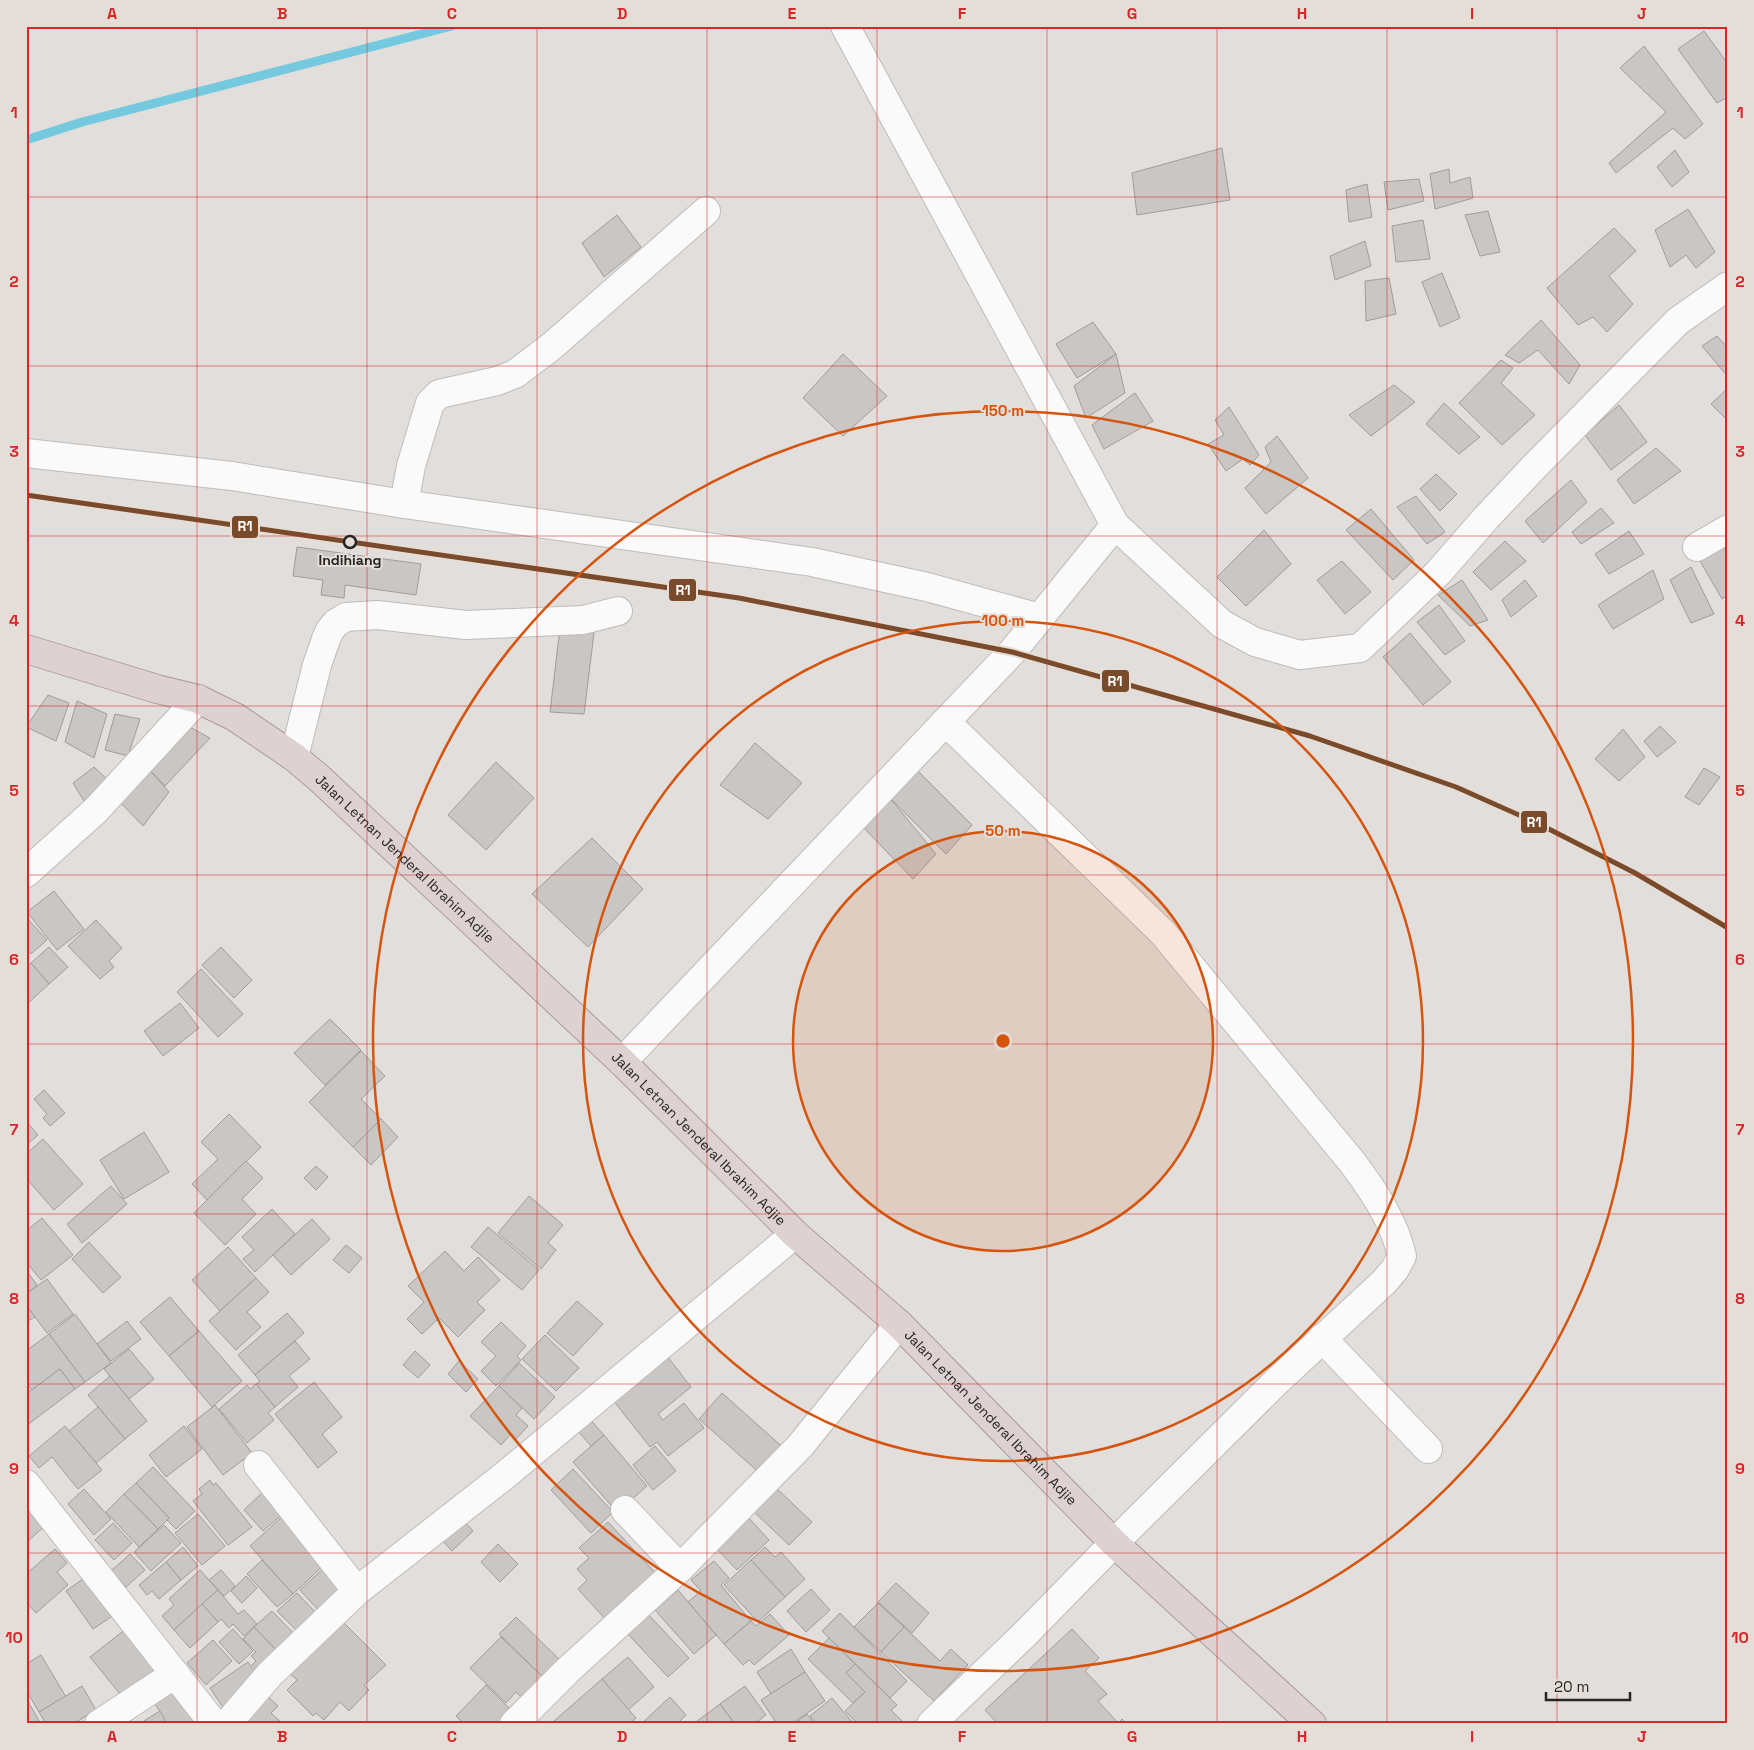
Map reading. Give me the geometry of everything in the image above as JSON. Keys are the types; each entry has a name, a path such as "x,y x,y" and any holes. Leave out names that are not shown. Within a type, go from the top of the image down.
{"highway":[{"name":"Jalan Letnan Jenderal Ibrahim Adjie","path":"26,649 157,689 198,699 235,717 294,758 318,778 622,1062 796,1234 899,1324 1114,1543 1306,1718"}],"street":[{"path":"845,26 1116,525 1222,624 1255,642 1300,655 1360,648 1438,573 1532,468 1678,321 1728,286"},
{"path":"404,504 411,466 430,403 434,398 440,394 497,381 515,374 552,346 706,211"},
{"path":"26,453 232,476 404,504 812,562 927,587 1040,618"},
{"path":"622,1062 1012,652 1116,525"},
{"path":"1697,547 1728,528"},
{"path":"294,758 317,664 326,639 336,623 346,617 377,615 466,625 583,620 618,610"},
{"path":"26,873 96,810 198,699"},
{"path":"931,1724 1024,1635 1114,1543 1322,1338 1384,1282 1395,1269 1402,1256 1398,1242 1373,1190 1163,933 946,722"},
{"path":"227,1724 270,1674 357,1592 504,1476 796,1234"},
{"path":"514,1724 569,1669 680,1568 800,1446 899,1324"},
{"path":"1322,1338 1428,1449"},
{"path":"258,1465 357,1592"},
{"path":"26,1484 214,1724"},
{"path":"625,1510 680,1568"},
{"path":"99,1724 174,1674"}],"building":[{"path":"1704,31 1728,64 1728,97 1717,103 1678,49"},
{"path":"1644,46 1703,124 1685,139 1673,128 1616,173 1609,163 1666,112 1620,68"},
{"path":"1222,148 1230,200 1137,215 1132,173"},
{"path":"1675,150 1689,172 1672,187 1657,167"},
{"path":"1449,169 1450,183 1470,177 1473,198 1435,209 1430,174"},
{"path":"1419,179 1424,201 1388,210 1384,182"},
{"path":"1367,184 1372,217 1349,222 1346,190"},
{"path":"1688,209 1715,252 1696,268 1686,255 1670,267 1655,230"},
{"path":"1488,211 1500,252 1480,256 1465,215"},
{"path":"617,215 641,247 604,277 582,243"},
{"path":"1423,220 1430,259 1396,262 1392,226"},
{"path":"1614,228 1636,251 1609,276 1633,304 1607,332 1593,317 1578,325 1547,288"},
{"path":"1365,241 1371,266 1335,280 1330,256"},
{"path":"1442,273 1460,318 1440,327 1422,282"},
{"path":"1389,278 1396,314 1366,321 1365,281"},
{"path":"1541,320 1580,365 1569,384 1538,350 1519,363 1505,355"},
{"path":"1093,322 1116,354 1077,378 1056,344"},
{"path":"1717,336 1728,348 1728,377 1702,346"},
{"path":"843,354 887,396 843,436 803,398"},
{"path":"1116,354 1125,393 1086,418 1074,386"},
{"path":"1501,360 1513,368 1501,383 1535,415 1502,445 1459,403"},
{"path":"1394,385 1415,402 1371,436 1349,415"},
{"path":"1728,388 1728,418 1726,419 1711,404"},
{"path":"1135,393 1153,421 1104,449 1092,425"},
{"path":"1444,403 1480,437 1459,454 1426,424"},
{"path":"1619,405 1647,442 1611,470 1585,435"},
{"path":"1229,407 1259,455 1250,465 1243,459 1226,471 1208,444 1224,435 1215,420"},
{"path":"1277,436 1308,478 1266,514 1245,488 1271,462 1265,447"},
{"path":"1656,448 1681,471 1634,504 1617,480"},
{"path":"1436,474 1457,494 1440,511 1420,489"},
{"path":"1571,480 1587,502 1543,543 1525,521"},
{"path":"1416,496 1445,532 1427,544 1397,507"},
{"path":"1601,508 1614,523 1581,544 1572,532"},
{"path":"1371,509 1414,560 1393,580 1346,530"},
{"path":"1264,530 1291,564 1246,606 1217,577"},
{"path":"1629,531 1644,554 1609,574 1595,554"},
{"path":"1505,541 1526,561 1491,590 1473,572"},
{"path":"1723,546 1728,555 1728,595 1722,599 1700,561"},
{"path":"297,547 421,564 416,595 345,585 344,598 321,595 323,580 293,576"},
{"path":"1342,561 1371,592 1345,614 1317,580"},
{"path":"1691,567 1714,614 1691,623 1670,580"},
{"path":"1653,570 1664,599 1613,629 1598,605"},
{"path":"1462,580 1488,620 1470,626 1438,595"},
{"path":"1525,580 1537,596 1511,617 1502,600"},
{"path":"1439,605 1465,641 1445,655 1417,622"},
{"path":"560,628 594,633 584,714 550,712"},
{"path":"1410,633 1451,682 1423,705 1383,657"},
{"path":"48,695 69,703 56,741 26,727"},
{"path":"77,701 107,714 94,758 65,742"},
{"path":"115,714 140,719 128,756 105,750"},
{"path":"186,725 210,738 165,786 146,766"},
{"path":"1660,726 1676,742 1657,757 1644,741"},
{"path":"1623,729 1645,757 1619,781 1595,759"},
{"path":"755,743 802,783 768,819 720,785"},
{"path":"496,762 534,798 486,850 448,815"},
{"path":"146,766 169,792 143,826 118,800"},
{"path":"94,767 111,783 92,814 73,783"},
{"path":"1704,768 1720,777 1699,805 1685,797"},
{"path":"917,770 972,825 946,854 889,797"},
{"path":"889,797 936,854 913,879 861,825"},
{"path":"592,838 643,889 588,947 532,894"},
{"path":"54,891 84,929 57,950 27,912"},
{"path":"26,917 47,940 31,954 26,949"},
{"path":"96,920 122,948 109,961 114,967 100,979 68,946"},
{"path":"49,947 68,967 49,984 31,963"},
{"path":"221,947 252,980 234,998 202,965"},
{"path":"31,963 49,984 26,1005 26,967"},
{"path":"201,969 243,1014 218,1037 177,992"},
{"path":"180,1003 199,1028 163,1056 144,1031"},
{"path":"330,1019 361,1050 325,1085 294,1053"},
{"path":"361,1051 385,1076 361,1099 381,1119 353,1147 309,1102"},
{"path":"44,1090 65,1113 50,1126 43,1118 47,1114 34,1099"},
{"path":"229,1114 261,1147 207,1200 192,1184 218,1159 201,1142"},
{"path":"381,1119 398,1137 371,1165 353,1147"},
{"path":"26,1121 38,1135 26,1145"},
{"path":"144,1132 169,1172 124,1199 100,1160"},
{"path":"43,1139 83,1184 54,1210 26,1178 26,1154"},
{"path":"246,1161 263,1178 242,1199 256,1214 225,1245 194,1213"},
{"path":"316,1166 328,1177 316,1190 304,1178"},
{"path":"111,1186 127,1204 82,1243 67,1224"},
{"path":"529,1196 563,1225 548,1243 556,1250 541,1269 498,1233"},
{"path":"272,1209 295,1234 255,1272 243,1259 254,1250 242,1237"},
{"path":"42,1218 73,1255 41,1280 26,1262 26,1231"},
{"path":"312,1219 330,1239 291,1275 273,1255"},
{"path":"488,1227 539,1270 522,1290 471,1247"},
{"path":"89,1242 121,1277 103,1293 72,1259"},
{"path":"346,1245 362,1258 349,1273 333,1260"},
{"path":"228,1247 256,1278 220,1311 192,1280"},
{"path":"445,1251 464,1271 478,1257 500,1280 477,1302 485,1310 458,1337 439,1318 422,1334 407,1319 424,1302 408,1286"},
{"path":"26,1270 37,1285 26,1294"},
{"path":"256,1278 269,1292 247,1312 261,1327 236,1350 209,1321"},
{"path":"47,1279 73,1314 47,1333 26,1305 26,1294"},
{"path":"170,1297 199,1331 169,1356 140,1322"},
{"path":"577,1301 603,1324 573,1356 547,1333"},
{"path":"26,1305 35,1317 26,1322"},
{"path":"287,1313 304,1333 255,1375 238,1355"},
{"path":"75,1314 111,1363 85,1382 49,1334"},
{"path":"127,1321 141,1339 111,1361 97,1344"},
{"path":"501,1322 526,1346 517,1356 521,1360 496,1386 481,1371 496,1356 481,1342"},
{"path":"199,1331 242,1381 212,1407 169,1356"},
{"path":"49,1334 85,1382 75,1389 60,1369 32,1390 26,1383 26,1351"},
{"path":"545,1335 579,1368 556,1391 522,1359"},
{"path":"295,1341 310,1359 289,1376 298,1387 275,1407 256,1384 260,1381 255,1375"},
{"path":"129,1349 154,1379 129,1399 104,1369"},
{"path":"415,1351 430,1365 418,1378 403,1365"},
{"path":"664,1352 691,1387 658,1414 663,1420 684,1403 704,1428 668,1456 657,1442 650,1447 609,1395"},
{"path":"459,1361 478,1379 466,1392 448,1374"},
{"path":"519,1363 555,1397 534,1419 499,1386"},
{"path":"60,1369 75,1389 26,1426 26,1394"},
{"path":"110,1376 147,1421 125,1439 88,1395"},
{"path":"314,1382 342,1417 322,1434 337,1452 318,1468 275,1414"},
{"path":"256,1384 275,1407 268,1413 274,1420 247,1443 219,1409 247,1385 250,1389"},
{"path":"499,1386 522,1408 516,1415 528,1426 516,1439 511,1434 501,1445 470,1416"},
{"path":"722,1393 787,1451 764,1477 699,1419"},
{"path":"215,1405 252,1453 223,1475 187,1427"},
{"path":"98,1407 125,1439 96,1463 69,1431"},
{"path":"585,1414 604,1435 591,1446 573,1425"},
{"path":"65,1426 102,1470 78,1489 52,1457 39,1468 29,1456"},
{"path":"184,1426 202,1449 166,1477 149,1455"},
{"path":"604,1435 647,1486 617,1512 573,1462"},
{"path":"655,1446 676,1471 653,1490 633,1465"},
{"path":"153,1467 195,1511 176,1529 167,1520 169,1518 136,1483"},
{"path":"573,1469 613,1512 591,1533 551,1490"},
{"path":"210,1480 213,1485 216,1483 252,1527 228,1545 193,1501 202,1494 199,1489"},
{"path":"136,1483 169,1518 158,1529 124,1494"},
{"path":"774,1486 812,1522 789,1545 752,1510"},
{"path":"84,1489 111,1519 94,1535 68,1504"},
{"path":"265,1490 285,1512 263,1531 244,1510"},
{"path":"124,1494 158,1529 139,1547 106,1512"},
{"path":"26,1497 48,1523 26,1543"},
{"path":"198,1514 225,1546 202,1565 175,1533"},
{"path":"284,1515 327,1562 293,1594 250,1546"},
{"path":"747,1516 769,1540 737,1570 715,1547"},
{"path":"461,1518 473,1531 452,1551 440,1538"},
{"path":"608,1522 661,1579 607,1621 578,1589 587,1580 577,1569 589,1558 579,1548"},
{"path":"113,1523 132,1543 114,1560 95,1540"},
{"path":"164,1525 181,1543 151,1571 134,1552"},
{"path":"498,1544 518,1564 500,1582 481,1562"},
{"path":"183,1547 198,1566 181,1580 166,1562"},
{"path":"765,1547 775,1557 781,1552 805,1579 785,1597 751,1560"},
{"path":"55,1549 67,1563 57,1572 68,1585 36,1613 26,1602 26,1574"},
{"path":"130,1554 145,1570 126,1587 111,1571"},
{"path":"262,1560 293,1594 277,1607 247,1574"},
{"path":"751,1560 785,1597 758,1622 724,1585"},
{"path":"714,1561 729,1578 721,1585 751,1621 724,1644 688,1602 701,1591 691,1580"},
{"path":"166,1562 181,1580 159,1599 152,1591 147,1595 139,1585"},
{"path":"328,1564 349,1586 320,1612 300,1590"},
{"path":"200,1570 218,1590 174,1630 162,1616 174,1605 169,1599"},
{"path":"221,1570 235,1586 224,1596 209,1580"},
{"path":"87,1576 114,1615 93,1629 66,1591"},
{"path":"246,1576 257,1588 242,1603 231,1591"},
{"path":"896,1583 929,1613 912,1633 878,1602"},
{"path":"811,1589 830,1610 806,1632 787,1611"},
{"path":"218,1590 238,1614 244,1610 257,1624 244,1636 233,1624 229,1628 221,1619 218,1622 202,1604"},
{"path":"678,1590 716,1635 694,1654 655,1610"},
{"path":"297,1593 317,1614 298,1632 277,1611"},
{"path":"878,1603 904,1627 881,1652 854,1627"},
{"path":"202,1604 218,1622 190,1648 174,1630"},
{"path":"272,1611 298,1638 281,1655 254,1627"},
{"path":"840,1613 907,1681 890,1698 822,1631"},
{"path":"648,1614 689,1658 668,1677 627,1633"},
{"path":"770,1614 789,1635 754,1665 749,1660 743,1665 724,1644 751,1621 756,1626"},
{"path":"338,1617 386,1665 364,1685 369,1690 349,1711 340,1702 324,1720 316,1713 313,1716 287,1690 297,1680 285,1669"},
{"path":"516,1617 566,1666 549,1683 499,1634"},
{"path":"131,1625 164,1668 124,1699 90,1657"},
{"path":"254,1627 281,1655 261,1675 252,1665 256,1661 251,1656 256,1652 243,1639"},
{"path":"904,1627 940,1661 951,1649 968,1665 934,1701 881,1652"},
{"path":"233,1629 253,1651 239,1664 219,1642"},
{"path":"1072,1629 1099,1658 1085,1671 1107,1694 1098,1701 1118,1723 1122,1719 1127,1724 1036,1724 1034,1721 1031,1724 998,1724 985,1710"},
{"path":"501,1637 549,1683 529,1704 516,1692 506,1703 470,1668"},
{"path":"829,1638 855,1664 846,1673 865,1692 853,1703 808,1659"},
{"path":"213,1640 232,1661 206,1685 187,1663"},
{"path":"791,1649 805,1672 771,1694 757,1672"},
{"path":"41,1655 66,1697 39,1712 26,1690 26,1664"},
{"path":"628,1657 654,1687 628,1710 602,1679"},
{"path":"248,1662 262,1683 224,1709 210,1688"},
{"path":"855,1664 897,1705 891,1710 905,1724 858,1724 845,1711 865,1692 846,1673"},
{"path":"805,1672 825,1701 791,1724 777,1724 761,1700"},
{"path":"602,1679 636,1718 629,1724 557,1724 554,1721"},
{"path":"177,1683 201,1724 167,1724 151,1697"},
{"path":"486,1685 511,1710 497,1724 464,1724 456,1716"},
{"path":"82,1686 96,1710 73,1724 46,1724 39,1712"},
{"path":"745,1686 766,1715 754,1724 735,1724 720,1704"},
{"path":"262,1691 278,1706 271,1713 283,1724 238,1724"},
{"path":"670,1697 686,1715 677,1724 641,1724"},
{"path":"26,1698 41,1724 26,1724"},
{"path":"832,1698 854,1724 817,1724 810,1716"},
{"path":"720,1704 735,1724 698,1724 696,1722"},
{"path":"160,1711 167,1724 139,1724"},
{"path":"807,1714 815,1724 794,1724"}],"waterway":[{"path":"26,140 82,122 452,26"}],"transit line":[{"name":"R1","path":"26,495 739,598 1012,652 1310,736 1456,787 1537,823 1635,873 1728,928"}],"place":[{"name":"Indihiang","path":"350,542"}]}
